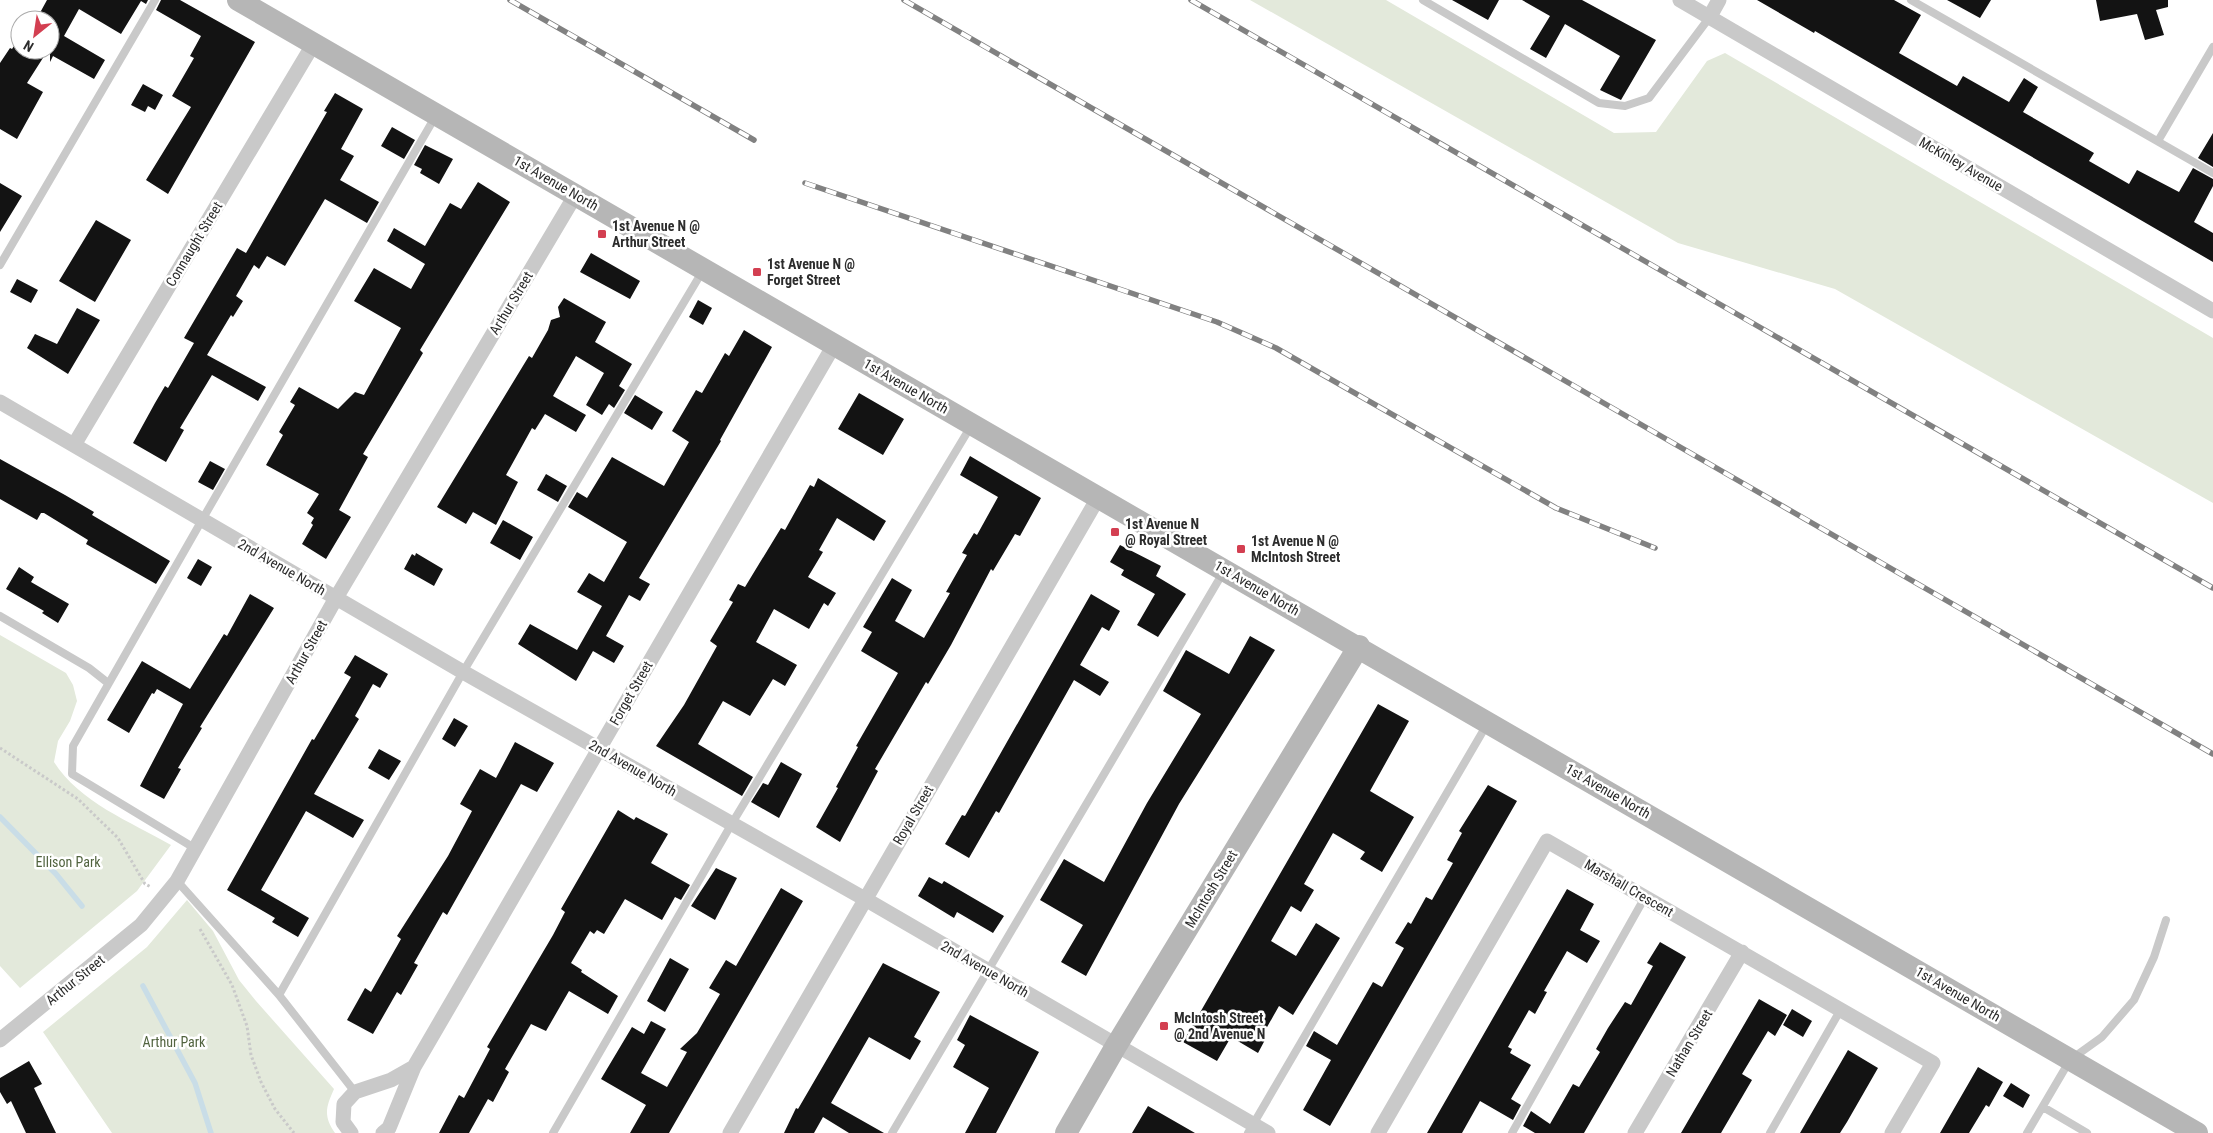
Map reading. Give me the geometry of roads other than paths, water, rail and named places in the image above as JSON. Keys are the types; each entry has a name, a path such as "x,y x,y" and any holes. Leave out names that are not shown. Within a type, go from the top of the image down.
{"main road":[{"name":"1st Avenue North","path":"238,0 436,116 705,268 1098,498 1359,646 2197,1133"},
{"name":"McIntosh Street","path":"1066,1133 1116,1046 1359,646"}],"street":[{"path":"1680,0 1709,18 1719,0"},
{"name":"McKinley Avenue","path":"1709,18 2213,311"},
{"name":"Connaught Street","path":"74,445 314,44"},
{"name":"Arthur Street","path":"0,1040 141,925 177,881 336,598 576,194"},
{"name":"Forget Street","path":"383,1133 390,1128 414,1067 834,345"},
{"name":"2nd Avenue North","path":"0,402 463,672 865,899 1116,1046 1250,1129 1268,1133"},
{"name":"Royal Street","path":"730,1133 1098,498"},
{"name":"Marshall Crescent","path":"1378,1133 1547,841 1933,1063 1892,1133"},
{"name":"Nathan Street","path":"1635,1133 1742,952"},
{"path":"351,1133 343,1122 344,1104 355,1092 391,1080 414,1067"}],"lane":[{"path":"0,265 155,0"},
{"path":"1423,0 1599,103 1625,106 1649,98 1709,18"},
{"path":"1911,0 2213,173"},
{"path":"2158,141 2213,48"},
{"path":"196,849 72,774 73,746 436,116"},
{"path":"279,995 463,672 705,268"},
{"path":"553,1133 731,825 972,424"},
{"path":"892,1133 986,970 1225,570"},
{"path":"0,616 89,668 108,683"},
{"path":"1250,1129 1489,722"},
{"path":"177,881 279,995 355,1092"},
{"path":"1512,1133 1644,896"},
{"path":"2027,1133 2070,1060 2102,1037 2134,1000 2151,963 2166,920"},
{"path":"1770,1133 1841,1009"},
{"path":"2043,1107 2087,1133"}],"waterway":[{"path":"0,817 56,874 82,906"},
{"path":"143,986 195,1083 211,1133"}],"railway":[{"path":"510,0 754,140"},
{"path":"904,0 2213,754"},
{"path":"1191,0 2213,588"},
{"path":"805,183 1217,322 1276,348 1556,508 1655,548"}],"place":[{"name":"1st Avenue N @ Arthur Street","path":"602,234"},
{"name":"1st Avenue N @ Forget Street","path":"757,272"},
{"name":"1st Avenue N @ Royal Street","path":"1115,532"},
{"name":"1st Avenue N @ McIntosh Street","path":"1241,549"},
{"name":"McIntosh Street @ 2nd Avenue N","path":"1164,1026"}],"park label":[{"name":"Ellison Park","path":"68,862"},
{"name":"Arthur Park","path":"174,1042"}]}
